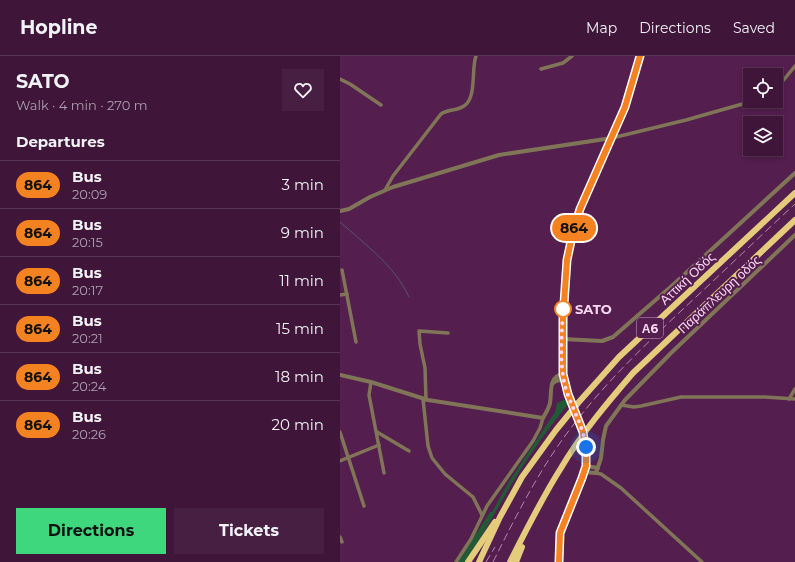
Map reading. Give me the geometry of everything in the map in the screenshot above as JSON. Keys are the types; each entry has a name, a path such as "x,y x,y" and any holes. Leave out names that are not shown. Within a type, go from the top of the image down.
{"highway":[{"name":"Αττική Οδός","path":"479,562 500,517 522,477 556,430 604,372 795,193"},
{"name":"Α6","path":"510,562 537,510 574,447 633,373 795,220"},
{"path":"516,562 537,510"},
{"path":"468,562 493,524 500,517"}],"main road":[{"path":"559,562 560,533 586,466 583,432 563,377 562,339 564,287 568,252 583,203 625,107 640,56"}],"street":[{"path":"385,190 393,176 440,114 462,107 469,101 476,56"},
{"path":"541,69 563,63 572,56"},
{"path":"783,81 795,66"},
{"path":"340,79 381,105"},
{"path":"340,211 349,209 385,190 499,155 612,138 686,120 743,104"},
{"path":"562,339 595,341 613,338 795,173"},
{"name":"Παράπλευρη οδός","path":"596,473 601,458 606,426 634,389 795,236"},
{"path":"342,270 342,278 347,294 356,342"},
{"path":"340,295 347,294"},
{"path":"448,333 419,331 425,368 424,399 428,446 432,458 439,468 472,497 482,515"},
{"path":"340,374 424,399 543,418"},
{"path":"456,562 471,539 482,515 533,441 540,428 550,404 551,385 563,377"},
{"path":"371,382 369,395 384,473"},
{"path":"789,399 795,389"},
{"path":"621,405 634,407 647,406 681,397 795,399"},
{"path":"340,432 364,506"},
{"path":"377,432 409,451"},
{"path":"340,461 379,446"},
{"path":"586,466 598,468"},
{"path":"584,472 601,474 621,488 702,562"},
{"path":"340,537 342,542"}],"green space":[{"path":"566,399 568,404 524,464 471,553 465,562 458,562 490,512 492,512 508,483 555,412 557,403"}],"waterway":[{"path":"340,222 379,256 396,275 409,297"}],"railway":[{"path":"493,562 520,508 540,473 562,440 586,409 612,379 640,351 795,204"},
{"path":"486,562 495,547"}],"bus line":[{"name":"864","path":"559,562 560,533 577,494 586,466 586,447 583,432 568,394 563,374 562,356 564,287 568,252 580,209 625,107 640,56"}],"place":[{"name":"SATO","path":"563,309"}],"route":[{"path":"563,309 562,367 564,379 568,394 583,432 586,447"}]}
